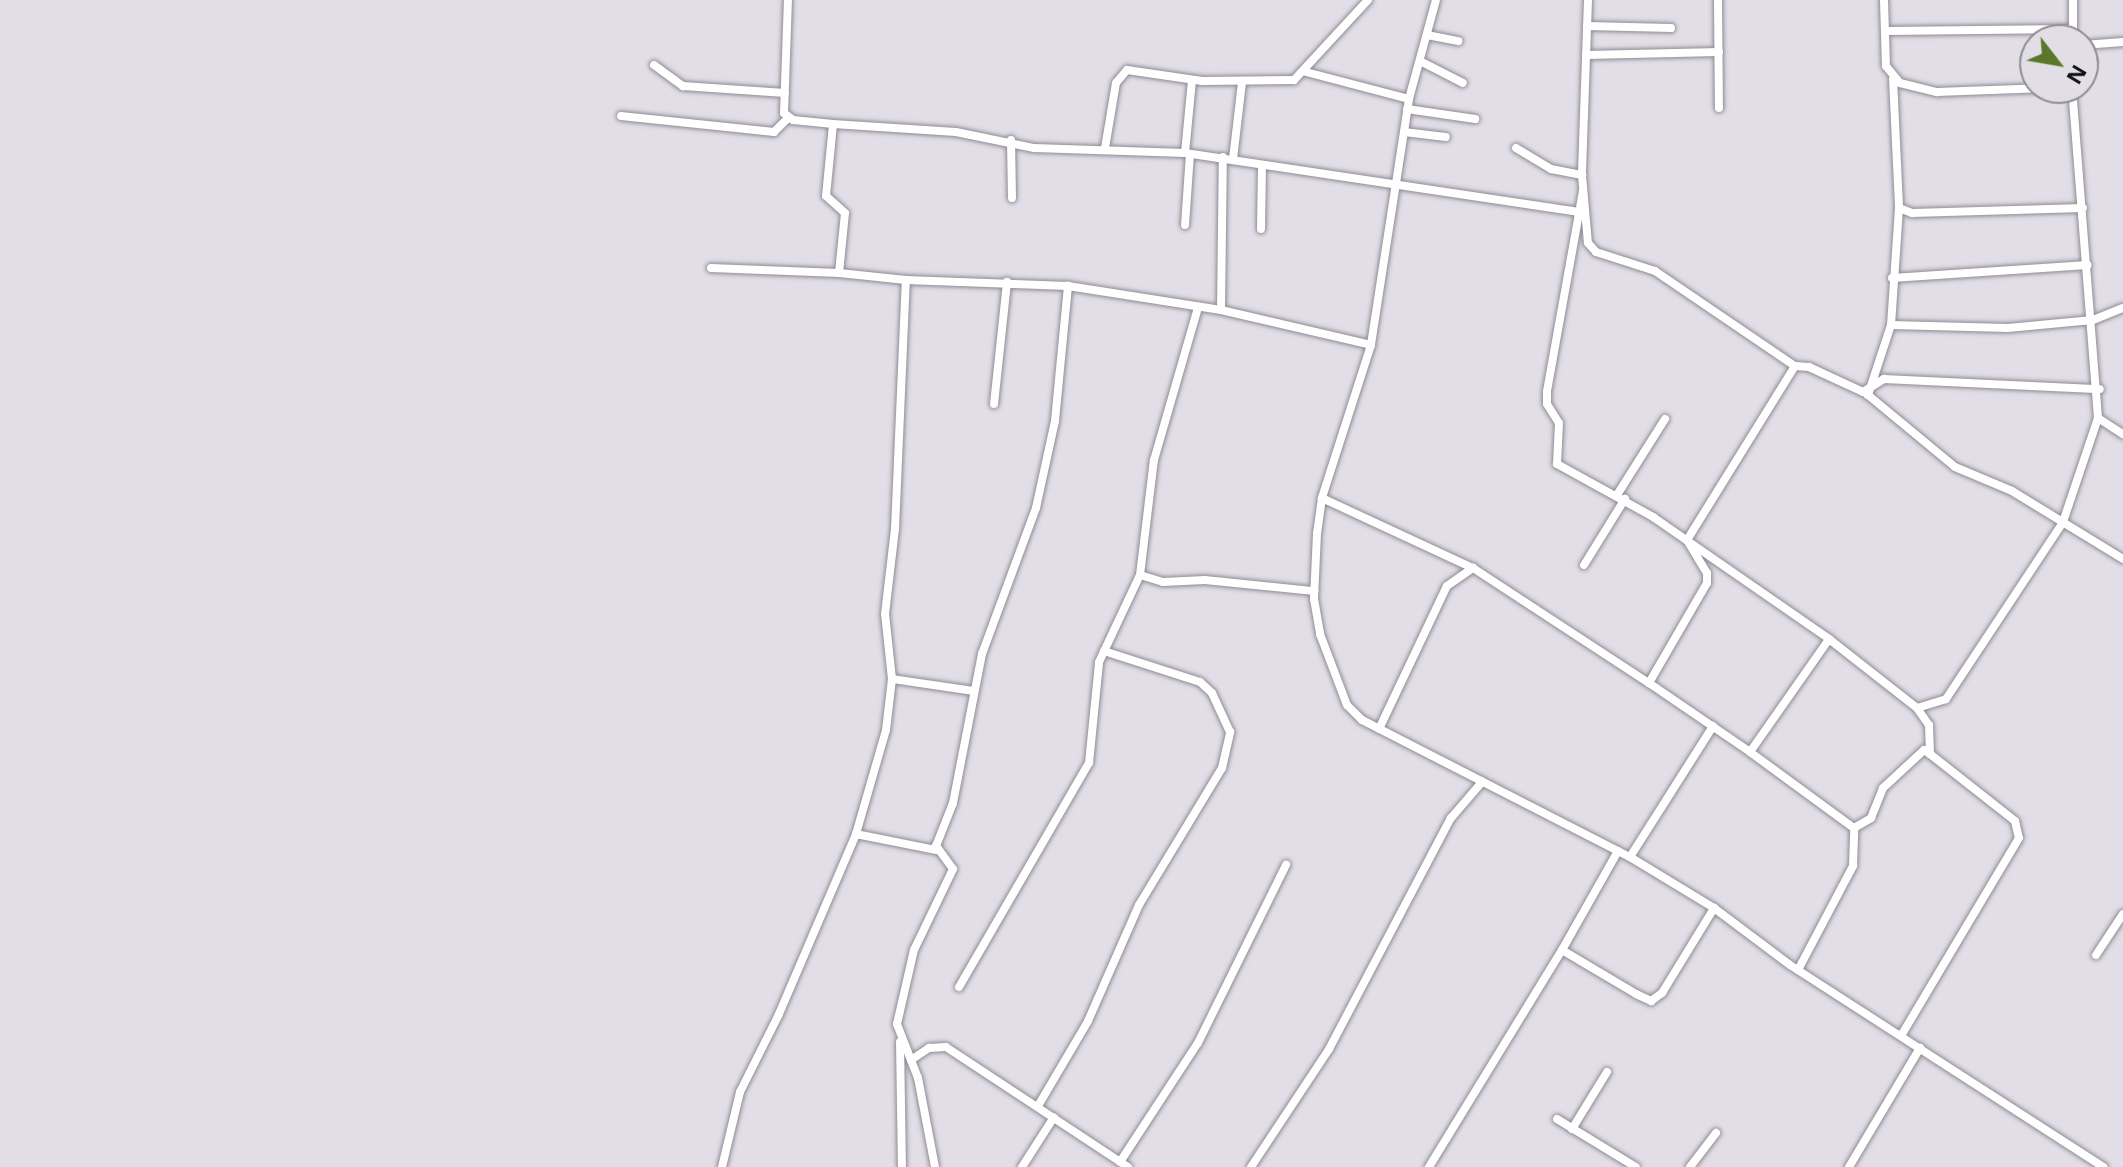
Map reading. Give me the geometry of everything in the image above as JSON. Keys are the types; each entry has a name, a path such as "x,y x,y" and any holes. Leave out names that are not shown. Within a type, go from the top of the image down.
{"street":[{"path":"788,0 785,93 788,118"},
{"path":"1105,148 1116,83 1127,70 1192,80 1294,80 1306,72 1368,0"},
{"path":"1436,0 1408,104 1371,345 1322,498 1314,591 1320,634 1347,705 1379,729 1630,857 1714,908 1798,970 2103,1167"},
{"path":"1588,0 1582,175 1588,243 1596,252 1655,271 1795,366 1809,367 1863,392 1884,379 2100,389"},
{"path":"1718,0 1719,108"},
{"path":"1884,0 1886,66 1893,79 1899,208 1891,325 1868,395 1955,467 1978,473 2123,559"},
{"path":"2073,0 2073,24"},
{"path":"1587,26 1671,28"},
{"path":"1885,31 2019,30"},
{"path":"1427,35 1458,41"},
{"path":"2099,44 2123,42"},
{"path":"1586,55 1719,52"},
{"path":"1420,61 1463,83"},
{"path":"654,65 683,86 785,93"},
{"path":"1306,72 1408,104 1475,119"},
{"path":"1893,79 1937,92 2019,89"},
{"path":"1185,225 1192,80"},
{"path":"1233,159 1242,82"},
{"path":"1917,708 1946,699 2063,522 2098,418 2100,389 2073,104"},
{"path":"621,116 774,132 788,118"},
{"path":"788,118 1011,140 1034,148 1105,148 1223,157 1578,212"},
{"path":"833,124 826,196 845,213 839,273"},
{"path":"1404,132 1446,137"},
{"path":"1011,140 1012,198"},
{"path":"1516,148 1551,169 1582,175"},
{"path":"1221,310 1223,157"},
{"path":"1261,229 1262,165"},
{"path":"1583,191 1547,404 1559,423 1557,464 1621,497 1829,639 1917,708 1929,725 1930,754"},
{"path":"1899,208 1912,213 2083,208"},
{"path":"1892,278 2088,265"},
{"path":"711,268 1068,286 1221,310 1371,345"},
{"path":"722,1167 740,1092 779,1014 856,834 886,730 892,679 885,614 895,529 906,280"},
{"path":"994,404 1007,282"},
{"path":"936,850 953,803 973,691 1036,508 1055,421 1068,286"},
{"path":"959,987 1089,763 1094,687 1104,651 1140,575 1154,460 1198,308"},
{"path":"1891,325 2008,328 2093,320 2123,308"},
{"path":"1687,540 1795,366"},
{"path":"2098,418 2123,434"},
{"path":"1584,565 1665,419"},
{"path":"1322,498 1473,568 1713,726 1854,828"},
{"path":"1649,683 1707,583 1707,573 1687,540"},
{"path":"1379,729 1447,586 1473,568"},
{"path":"1140,575 1163,582 1205,580 1314,591"},
{"path":"1750,752 1829,639"},
{"path":"1038,1106 1088,1021 1139,905 1222,768 1230,732 1227,718 1200,682 1104,651"},
{"path":"892,679 973,691"},
{"path":"1630,857 1713,726"},
{"path":"1854,828 1871,818 1883,788 1924,750 2015,821 2019,838 1901,1036"},
{"path":"1251,1167 1329,1049 1451,818 1482,782"},
{"path":"1798,970 1853,866 1854,828"},
{"path":"856,834 936,850 953,869 914,950 897,1024 900,1041 902,1167"},
{"path":"1429,1167 1562,950 1618,851"},
{"path":"911,1060 929,1048 946,1047 1124,1165 1198,1043 1286,865"},
{"path":"1562,950 1651,1001 1714,908"},
{"path":"2096,955 2123,914"},
{"path":"900,1041 911,1060 935,1167"},
{"path":"1849,1167 1920,1048"},
{"path":"1572,1129 1607,1072"},
{"path":"1022,1167 1054,1117"},
{"path":"1557,1119 1636,1167"},
{"path":"1690,1167 1716,1133"}]}
